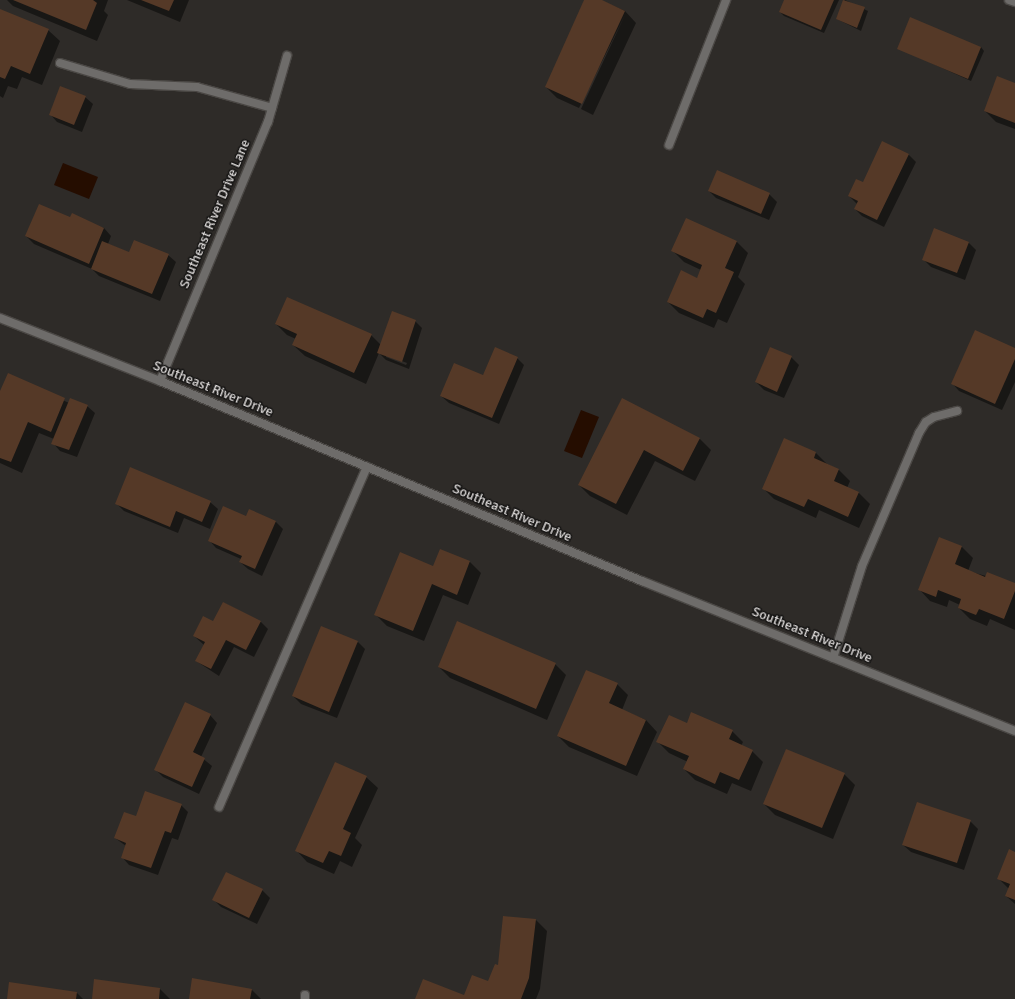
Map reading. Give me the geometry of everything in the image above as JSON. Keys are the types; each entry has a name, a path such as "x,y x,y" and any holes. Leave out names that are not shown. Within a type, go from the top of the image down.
{"street":[{"path":"669,145 726,0"},
{"path":"1009,0 1015,2"},
{"name":"Southeast River Drive Lane","path":"160,381 272,108 287,56"},
{"path":"60,63 130,84 197,87 272,108"},
{"name":"Southeast River Drive","path":"0,318 160,381 833,658 1015,731"},
{"path":"833,658 862,566 920,433 926,422 934,417 957,411"},
{"path":"219,807 367,467"}],"shaded area":[{"path":"63,163 98,177 89,199 54,185"},
{"path":"581,410 599,417 582,458 564,451"}],"building":[{"path":"13,0 93,0 97,3 86,30"},
{"path":"141,0 174,0 169,11"},
{"path":"584,0 602,0 625,11 582,104 545,87"},
{"path":"784,0 834,0 821,30 779,12"},
{"path":"843,0 865,7 857,28 836,19"},
{"path":"0,9 49,29 30,74 11,66 5,79 0,77"},
{"path":"910,17 981,47 968,79 897,49"},
{"path":"997,76 1015,83 1015,123 984,111"},
{"path":"60,86 86,96 74,125 49,115"},
{"path":"882,141 909,154 877,220 854,209 858,201 848,196 856,179 863,182"},
{"path":"717,170 770,193 761,214 708,191"},
{"path":"39,204 70,217 72,213 104,228 89,264 25,236"},
{"path":"686,218 737,241 725,268 734,272 716,313 707,309 703,318 667,302 681,270 697,278 702,265 671,251"},
{"path":"934,228 969,242 957,273 922,260"},
{"path":"134,240 169,254 152,294 91,269 102,241 129,252"},
{"path":"287,297 372,334 354,373 292,345 297,334 275,324"},
{"path":"392,311 416,320 402,362 377,353"},
{"path":"975,330 1015,348 1015,359 995,404 951,384"},
{"path":"495,347 518,357 492,418 440,396 454,363 483,375"},
{"path":"770,347 792,356 777,392 755,382"},
{"path":"8,373 65,398 51,432 28,422 11,462 0,458 0,391"},
{"path":"70,398 88,405 69,450 51,444"},
{"path":"622,398 700,438 683,471 644,450 616,504 578,485"},
{"path":"784,438 816,452 814,458 839,469 834,481 859,492 848,517 808,499 804,507 762,489"},
{"path":"130,467 211,501 202,522 176,511 170,527 115,504"},
{"path":"223,506 246,516 249,509 276,521 255,569 239,562 242,556 208,541"},
{"path":"939,537 962,546 955,564 985,577 987,572 1015,583 1015,591 1004,619 979,609 976,615 958,608 961,599 938,590 936,597 918,590"},
{"path":"440,549 470,561 457,595 432,584 413,631 374,615 400,552 433,566"},
{"path":"223,602 261,621 246,650 226,640 211,669 195,661 205,642 193,636 203,616 213,621"},
{"path":"457,621 556,663 536,709 438,667"},
{"path":"321,626 358,641 329,712 292,696"},
{"path":"586,670 618,683 609,703 646,720 626,766 557,736"},
{"path":"185,702 211,714 193,752 205,758 192,787 154,770"},
{"path":"691,712 733,730 729,739 753,750 739,780 720,772 715,784 683,769 689,756 656,742 669,715 687,723"},
{"path":"786,749 845,773 822,828 763,804"},
{"path":"335,762 367,776 343,829 351,833 341,856 329,851 323,863 295,851"},
{"path":"145,791 182,804 171,833 165,831 151,868 121,858 126,843 114,838 124,812 136,816"},
{"path":"917,802 971,820 957,863 902,845"},
{"path":"1009,849 1015,852 1015,900 1005,896 1010,884 997,879"},
{"path":"226,872 263,889 249,918 212,900"},
{"path":"503,916 536,919 529,978 521,999 415,999 423,979 464,995 472,975 488,981 495,964 498,965"},
{"path":"192,978 252,989 250,999 189,999"},
{"path":"94,979 160,988 159,999 92,999"},
{"path":"9,982 77,992 76,999 7,999"}]}
